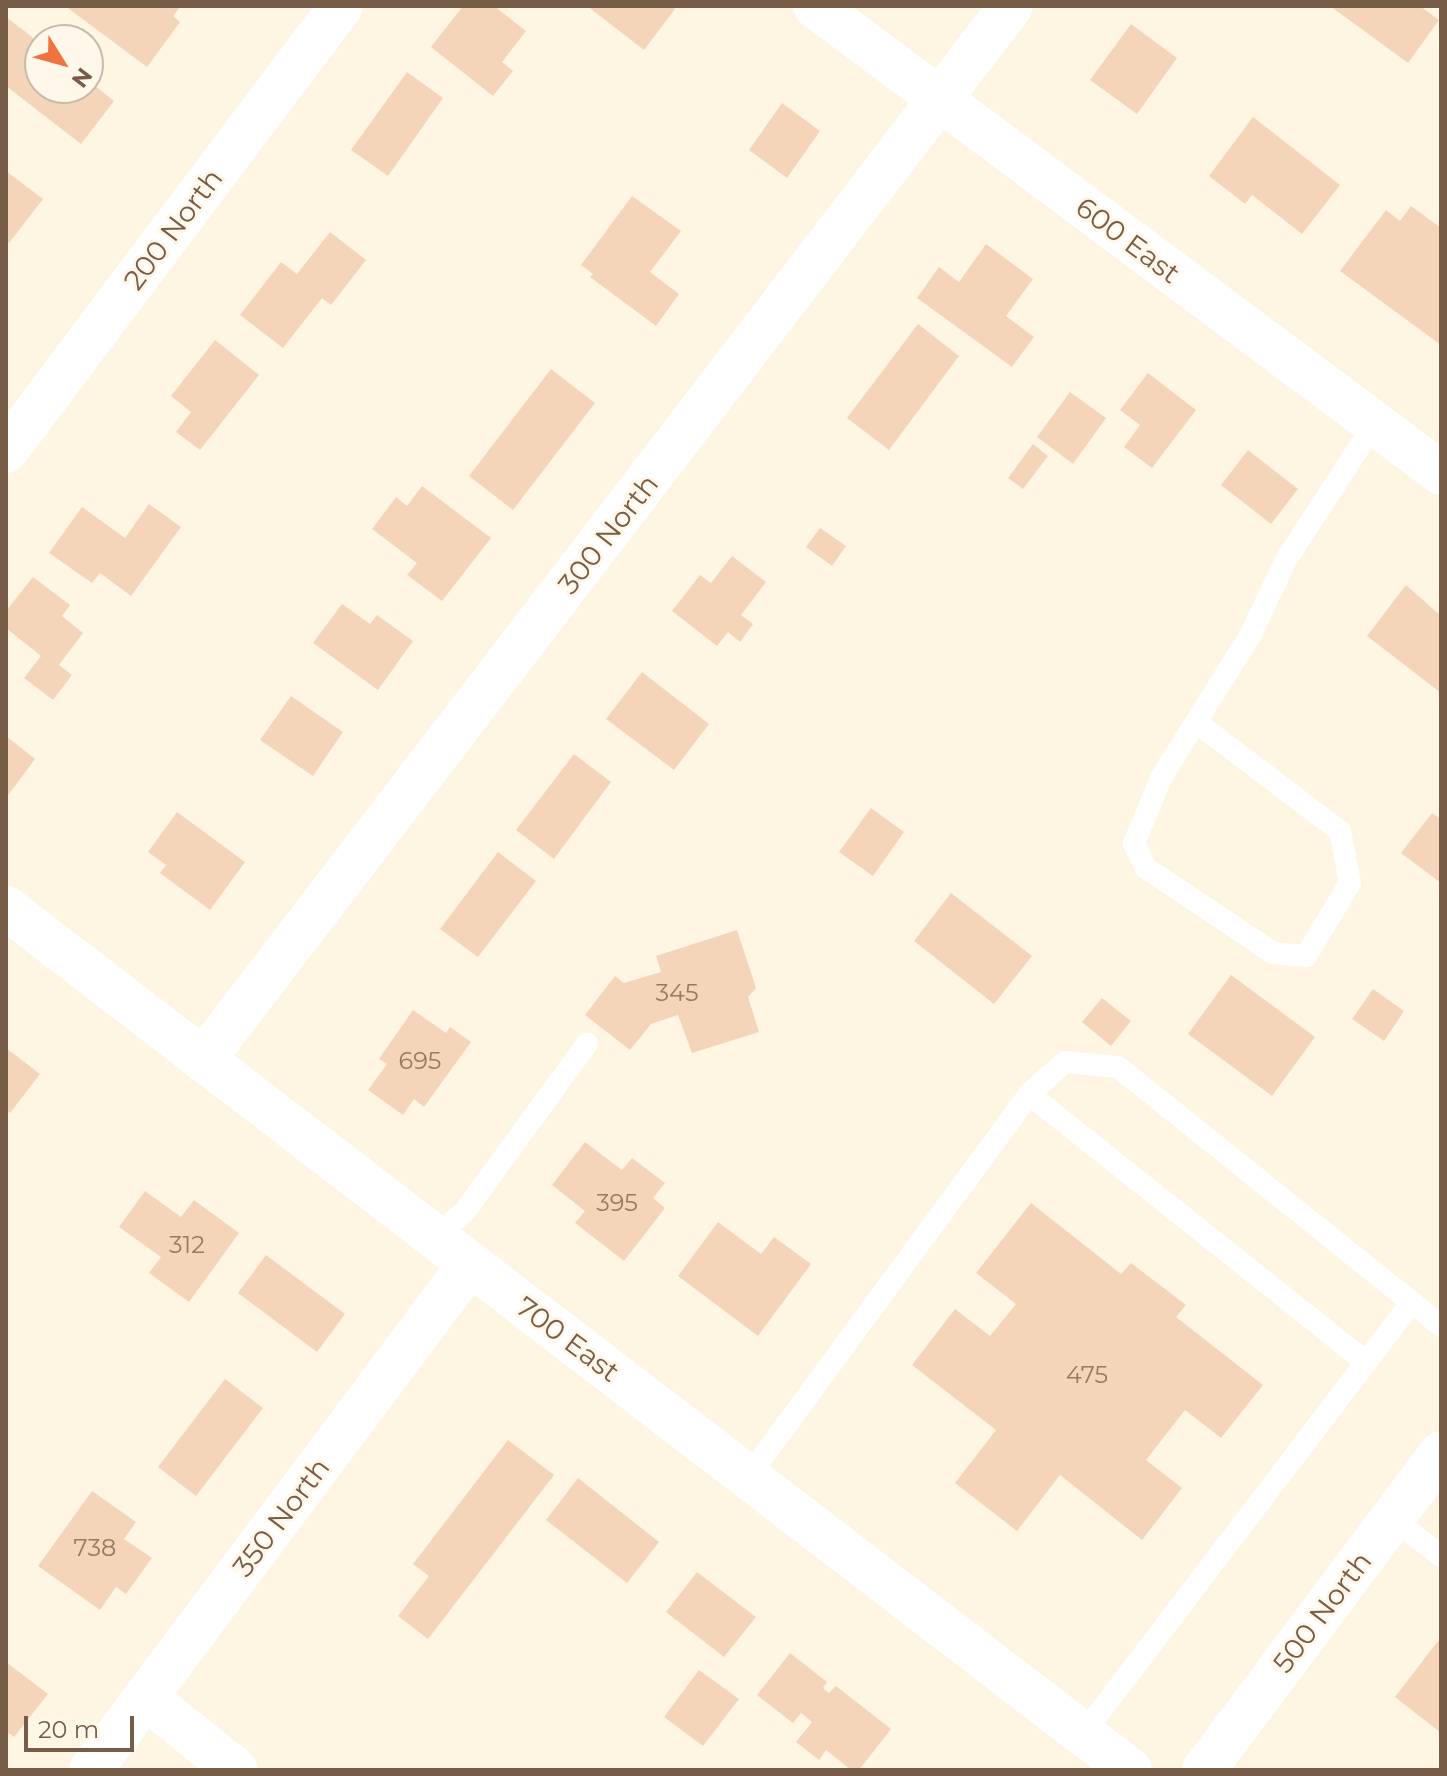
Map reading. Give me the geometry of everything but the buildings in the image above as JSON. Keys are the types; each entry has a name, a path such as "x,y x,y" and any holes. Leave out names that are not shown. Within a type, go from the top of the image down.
{"street":[{"name":"200 North","path":"6,451 341,6"},
{"name":"600 East","path":"815,6 1441,473"},
{"name":"300 North","path":"203,1060 1011,6"},
{"name":"700 East","path":"6,908 1130,1770"},
{"name":"350 North","path":"91,1770 470,1264"},
{"name":"500 North","path":"1204,1770 1441,1453"},
{"path":"146,1698 236,1770"}],"lane":[{"path":"1197,723 1340,831 1350,883 1306,956 1273,953 1146,868 1134,843 1162,776 1251,634 1286,560 1375,423"},
{"path":"435,1237 465,1211 587,1044"},
{"path":"748,1477 1029,1094 1065,1062 1118,1067 1441,1326"},
{"path":"1029,1094 1366,1362"},
{"path":"1083,1734 1412,1302"},
{"path":"1392,1518 1441,1556"}]}
